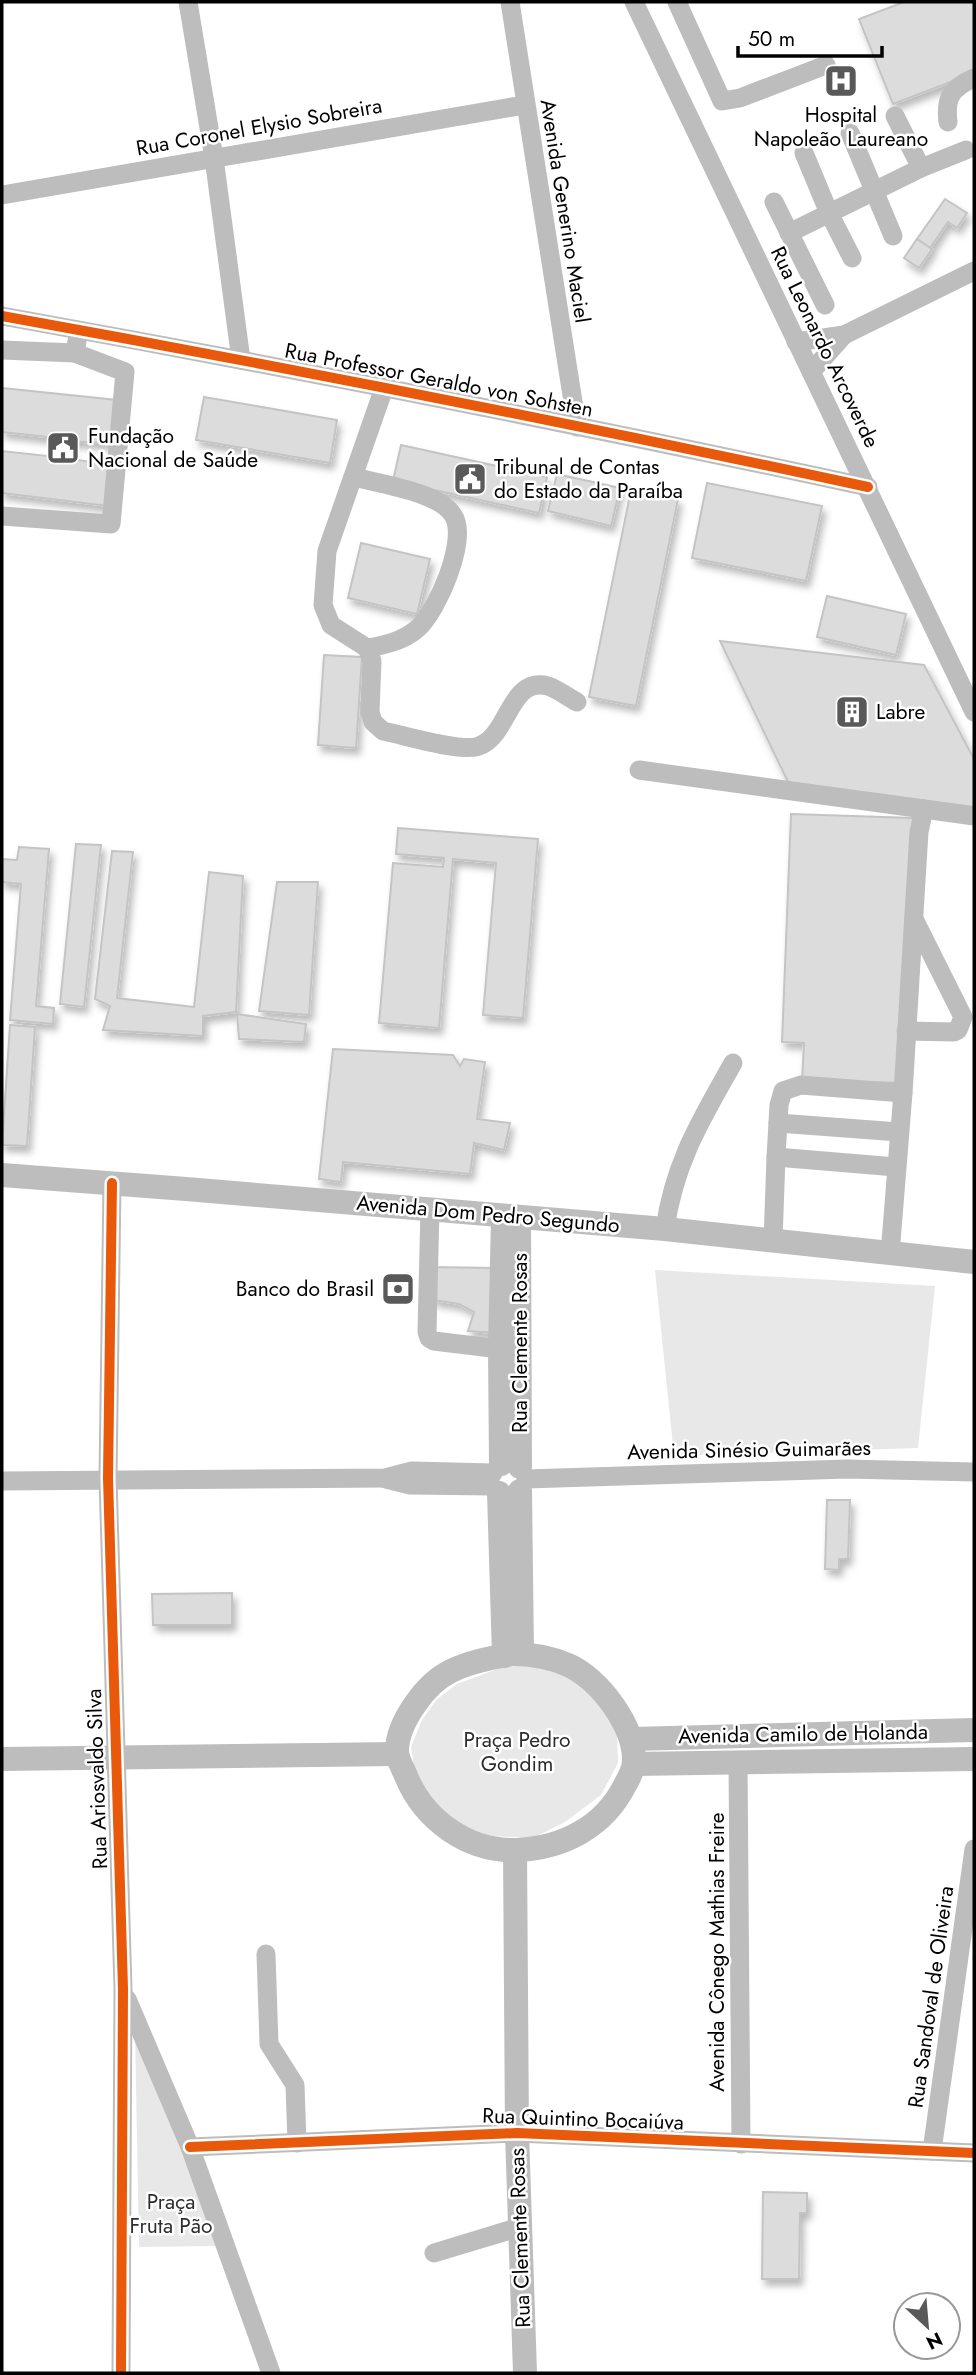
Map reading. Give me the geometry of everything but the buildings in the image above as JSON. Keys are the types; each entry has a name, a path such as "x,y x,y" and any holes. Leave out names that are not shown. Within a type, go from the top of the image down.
{"main road":[{"name":"Avenida Dom Pedro Segundo","path":"2,1175 665,1229 974,1262"},
{"name":"Rua Clemente Rosas","path":"511,1218 500,1349 513,1655"},
{"name":"Rua Clemente Rosas","path":"507,1479 511,1218"},
{"path":"513,1655 549,1657 571,1665 587,1676 614,1705 632,1739 634,1764 615,1803 587,1828 553,1845 515,1850 494,1848 475,1842 436,1822 412,1792 397,1754 399,1734 408,1714 435,1681 460,1667 513,1655"},
{"name":"Avenida Camilo de Holanda","path":"632,1739 974,1730"},
{"path":"2,1759 397,1754"},
{"name":"Avenida Camilo de Holanda","path":"634,1764 974,1759"},
{"name":"Rua Clemente Rosas","path":"515,1850 517,2133 525,2373"}],"street":[{"path":"188,2 214,158 241,359"},
{"name":"Avenida Generino Maciel","path":"510,2 524,105 577,427"},
{"name":"Rua Leonardo Arcoverde","path":"634,2 973,704"},
{"path":"677,2 722,101 740,98 826,65"},
{"path":"948,122 946,106 953,90 974,78"},
{"name":"Rua Coronel Elysio Sobreira","path":"2,195 524,105"},
{"path":"895,116 921,168"},
{"path":"850,133 893,236"},
{"path":"789,233 921,168 966,150"},
{"path":"804,153 829,213 852,258"},
{"path":"774,202 825,305"},
{"path":"796,342 844,335 974,271"},
{"name":"Rua Professor Geraldo von Sohsten","path":"2,316 241,359 868,487"},
{"path":"75,353 78,330"},
{"path":"811,372 844,335"},
{"path":"2,350 75,353 125,372 111,524 2,516"},
{"path":"384,388 327,551 323,605 331,625 367,648 372,661 370,712 373,722 383,731 462,748 477,747 497,733 520,693 532,686 548,686 577,702"},
{"path":"354,477 441,502 455,516 458,531 454,558 440,595 418,628 393,643 367,648"},
{"path":"639,770 974,816"},
{"path":"890,1254 919,832 924,809"},
{"path":"906,1031 954,1032 958,1030 963,1017 913,918"},
{"path":"665,1229 675,1177 689,1142 733,1063"},
{"path":"773,1241 778,1123 783,1091 794,1086 903,1093"},
{"path":"778,1123 899,1132"},
{"path":"776,1157 896,1167"},
{"name":"Rua Ariosvaldo Silva","path":"112,1183 108,1478 123,1989 121,2373"},
{"path":"430,1209 429,1338 433,1341 500,1349"},
{"name":"Avenida Sinésio Guimarães","path":"2,1481 108,1478 385,1478 412,1471 507,1479 847,1469 974,1472"},
{"name":"Avenida Cônego Mathias Freire","path":"738,1761 741,2144"},
{"name":"Rua Sandoval de Oliveira","path":"932,2151 974,1849"},
{"path":"266,1954 269,2044 295,2085 297,2143"},
{"path":"123,1989 190,2147 271,2373"},
{"name":"Rua Quintino Bocaiúva","path":"190,2147 517,2133 974,2153"},
{"path":"434,2253 520,2227"}],"green space":[{"path":"655,1270 935,1286 918,1448 674,1456"},
{"name":"Praça Pedro Gondim","path":"543,1664 582,1681 617,1733 618,1763 601,1795 565,1822 533,1838 490,1836 450,1822 418,1790 411,1747 422,1720 436,1700 457,1684 500,1668"},
{"name":"Praça Fruta Pão","path":"135,2032 218,2246 139,2247"}],"cycle path":[{"path":"2,316 435,398 868,487"},
{"path":"112,1183 108,1478 123,1989 121,2373"},
{"path":"190,2147 517,2133 974,2153"}],"place":[{"name":"Hospital Napoleão Laureano","path":"841,81"},
{"name":"Fundação Nacional de Saúde","path":"63,448"},
{"name":"Tribunal de Contas do Estado da Paraíba","path":"470,479"},
{"name":"Labre","path":"852,712"},
{"name":"Banco do Brasil","path":"398,1289"}]}
